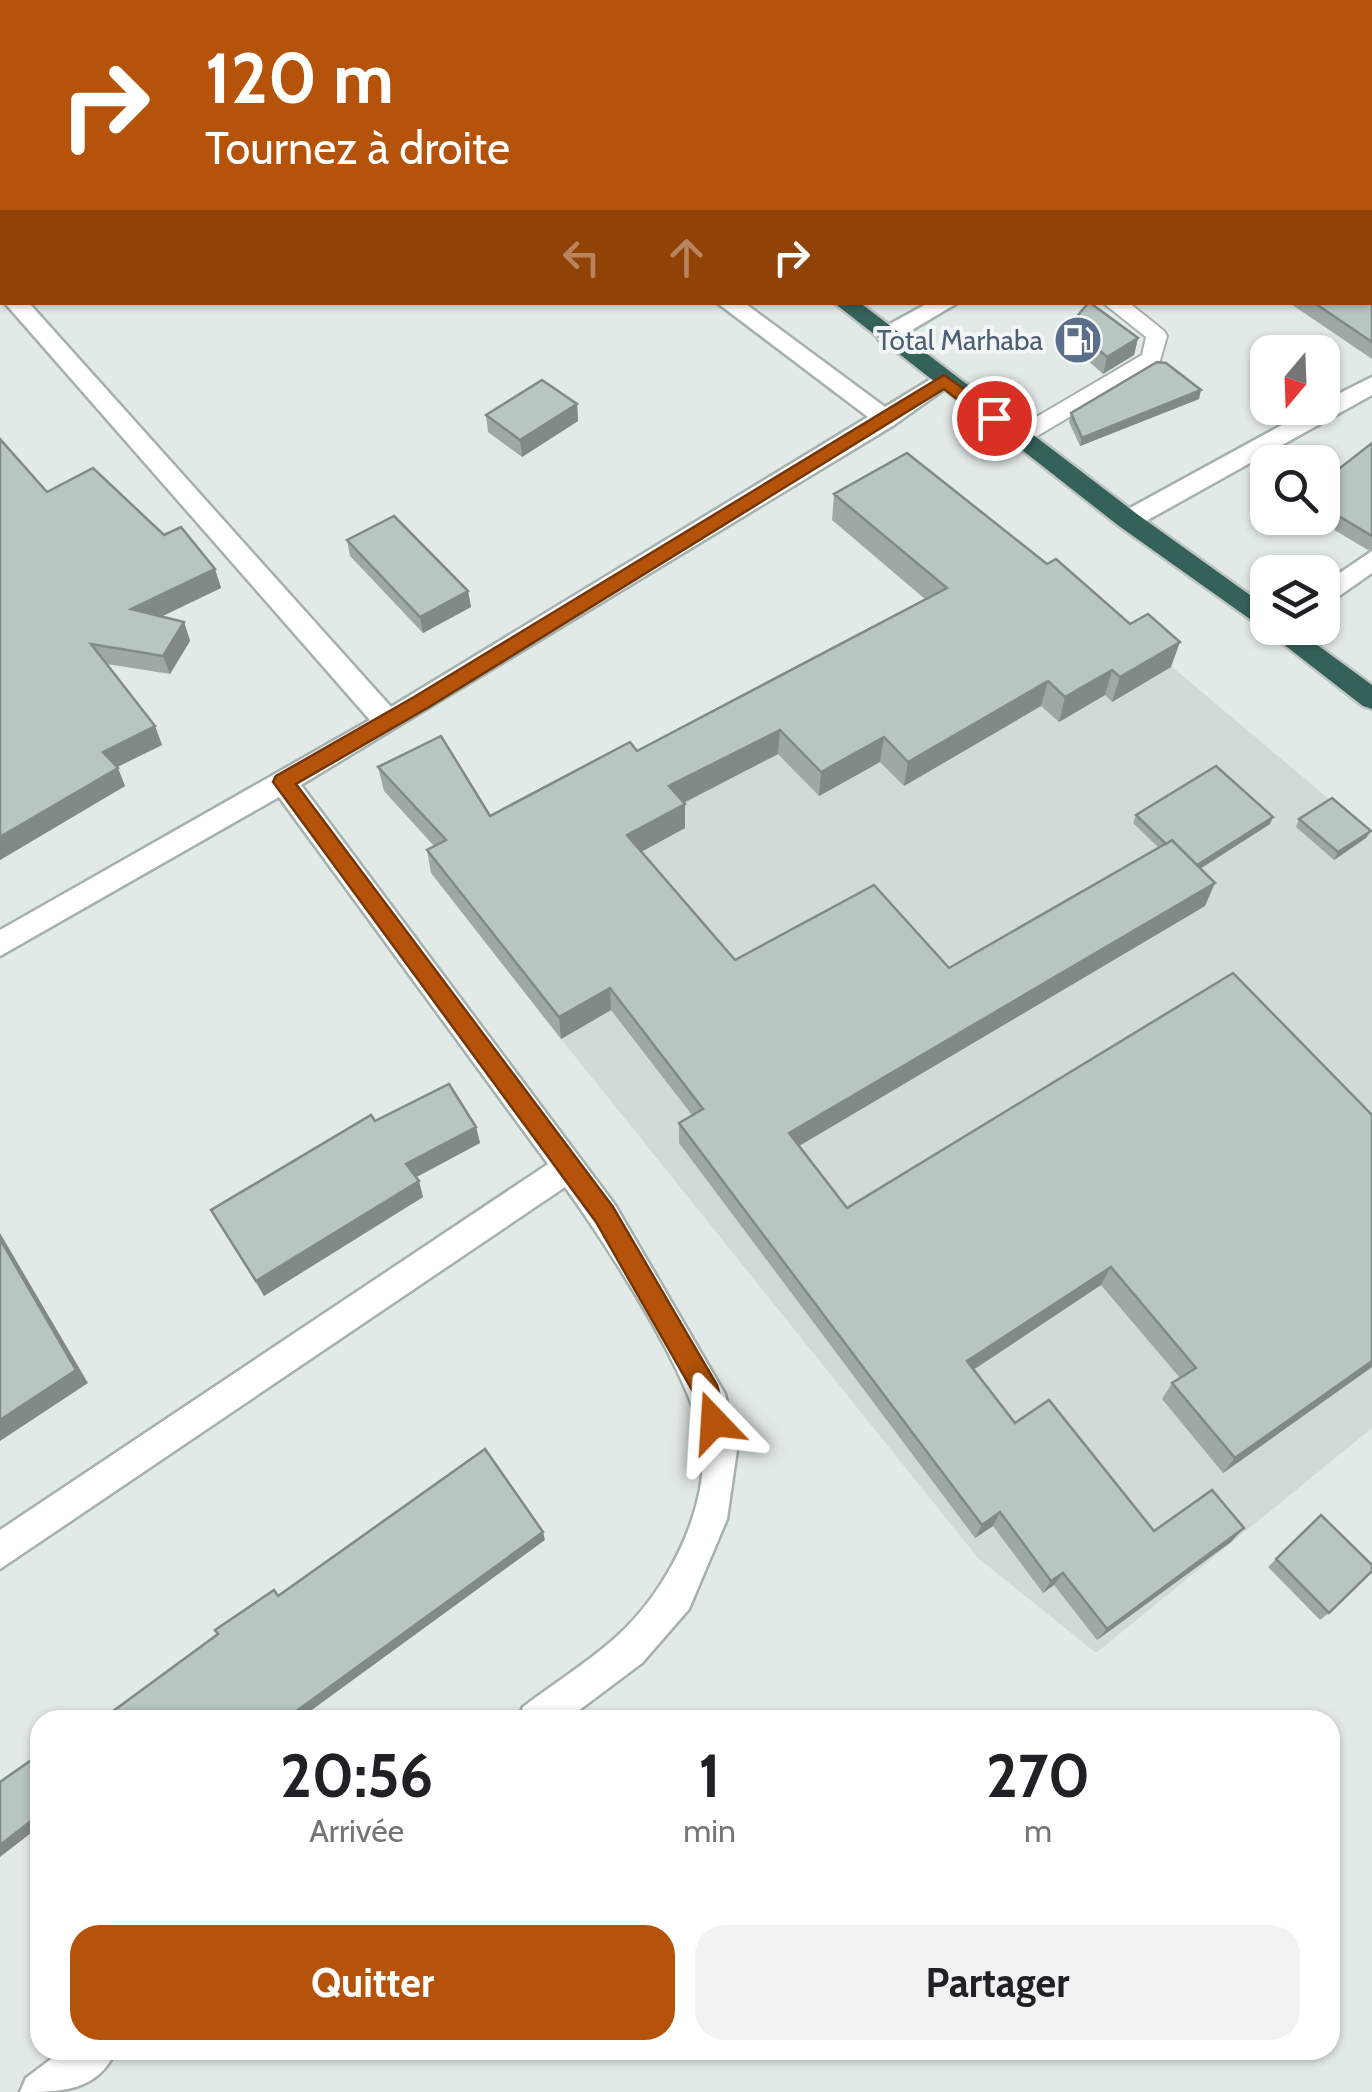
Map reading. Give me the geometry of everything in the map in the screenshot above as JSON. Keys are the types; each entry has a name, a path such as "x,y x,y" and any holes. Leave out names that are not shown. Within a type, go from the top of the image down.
{"highway":[{"path":"848,305 1128,520 1250,607"},
{"path":"1302,645 1372,699"}],"street":[{"path":"18,305 388,722"},
{"path":"731,305 886,419"},
{"path":"887,335 942,305"},
{"path":"0,944 388,722 944,380"},
{"path":"1128,520 1372,385"},
{"path":"1340,585 1372,560"},
{"path":"283,782 604,1215 708,1394 720,1450 710,1519 676,1596 630,1650 549,1710"},
{"path":"0,1551 569,1167"},
{"path":"40,2092 83,2060"}],"lane":[{"path":"1019,437 1152,359 1157,336 1144,322 1117,305"}],"shaded area":[{"path":"1140,640 1372,835 1372,1428 1096,1653 978,1558 561,1039 631,767"}],"building":[{"path":"1087,305 1093,305 1138,338 1107,357 1070,325"},
{"path":"1317,305 1372,305 1372,342"},
{"path":"1157,362 1166,363 1201,390 1082,438 1071,413"},
{"path":"542,380 577,404 520,440 486,415"},
{"path":"0,439 47,492 93,468 164,535 181,527 215,569 131,609 184,622 163,656 91,644 155,726 103,752 118,768 0,837"},
{"path":"1372,443 1372,536 1340,517 1340,468"},
{"path":"907,453 1047,564 1056,559 1130,624 1148,614 1180,642 1120,677 1112,670 1065,697 1048,681 908,762 884,737 821,772 780,730 669,786 685,804 627,835 735,960 874,885 949,968 1172,840 1215,883 789,1133 847,1208 1233,973 1372,1115 1372,1361 1235,1458 1172,1383 1196,1368 1111,1267 967,1361 1015,1423 1049,1400 1154,1531 1212,1490 1244,1528 1107,1629 1063,1573 1051,1581 1000,1512 982,1525 679,1123 703,1109 610,988 559,1017 427,850 446,840 378,767 441,736 490,816 630,742 637,751 947,588 834,494"},
{"path":"394,516 468,591 420,617 347,540"},
{"path":"1216,766 1273,817 1197,865 1172,840 1166,844 1136,815"},
{"path":"1332,798 1371,831 1338,852 1299,819"},
{"path":"449,1084 476,1127 406,1164 419,1181 256,1281 211,1210 371,1115 375,1121"},
{"path":"0,1239 76,1370 0,1420"},
{"path":"485,1449 543,1532 298,1710 115,1710 218,1634 215,1630 274,1590 278,1596"},
{"path":"1321,1515 1372,1565 1372,1571 1329,1613 1276,1559"},
{"path":"30,1761 30,1822 0,1845 0,1782"}],"place":[{"name":"Total Marhaba","path":"1078,340"}],"route":[{"path":"714,1422 708,1394 604,1215 283,782 422,702 944,380 994,418"}]}
